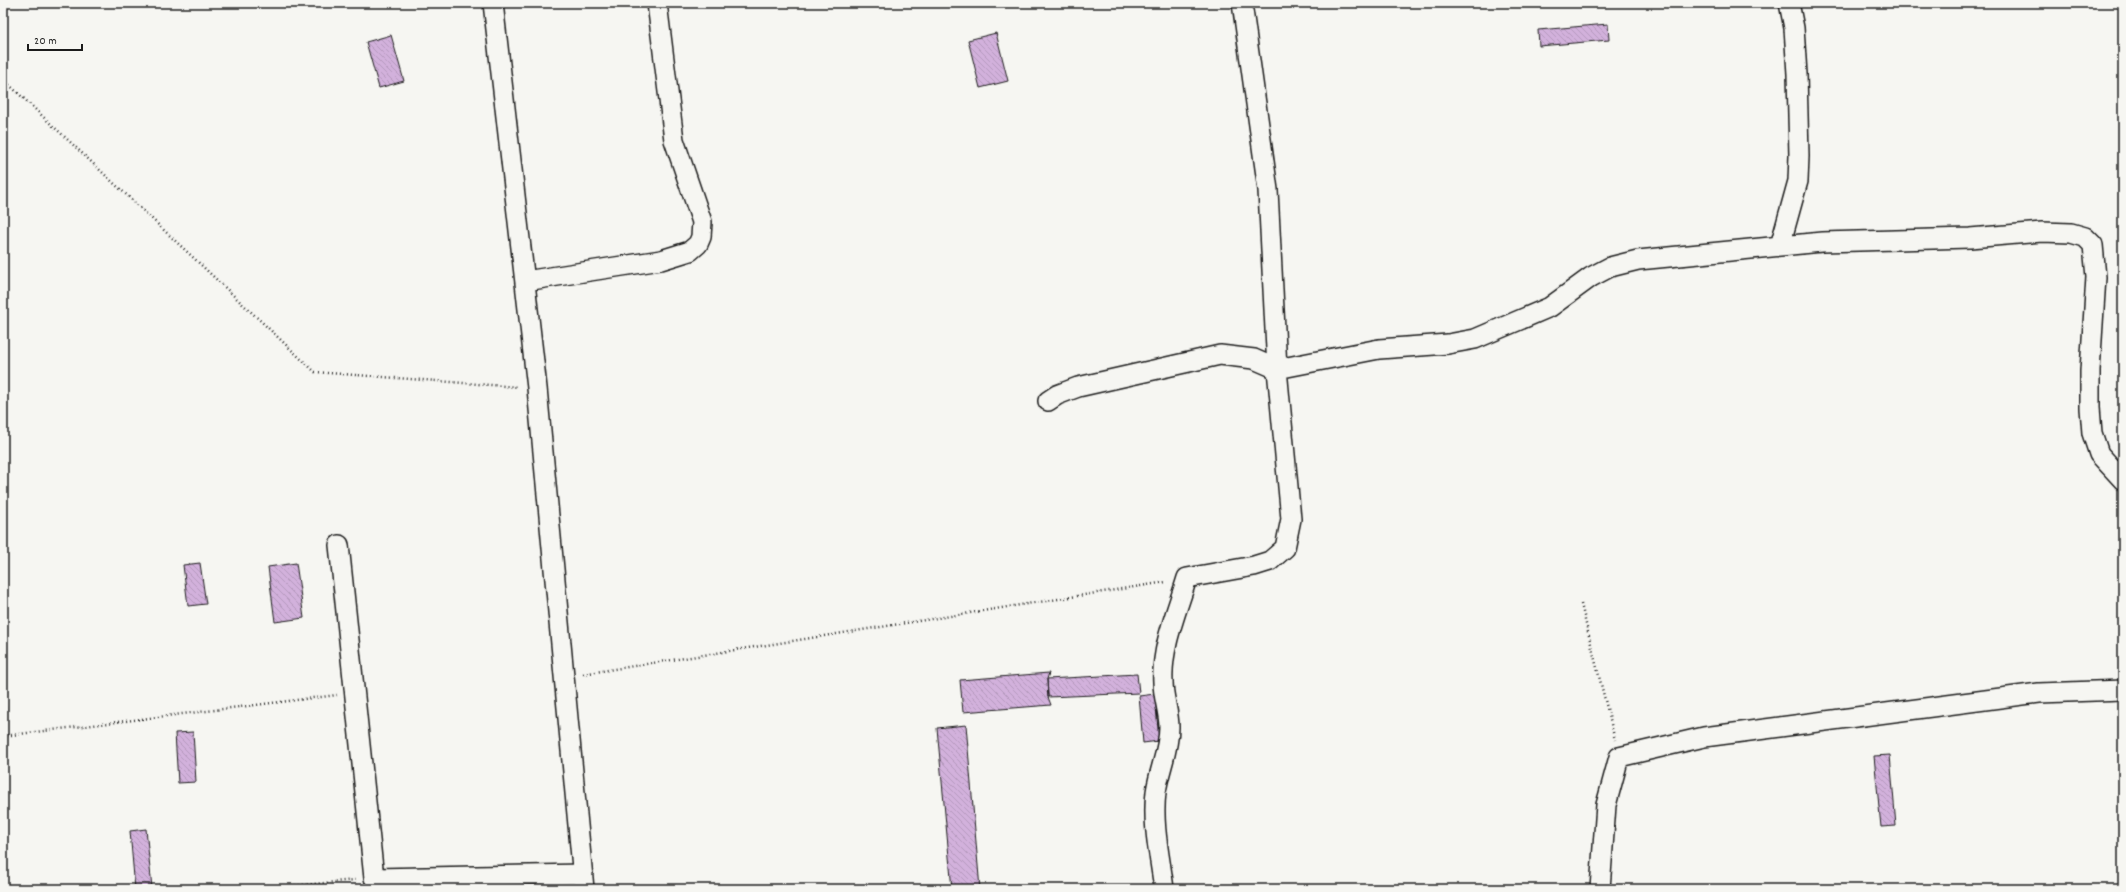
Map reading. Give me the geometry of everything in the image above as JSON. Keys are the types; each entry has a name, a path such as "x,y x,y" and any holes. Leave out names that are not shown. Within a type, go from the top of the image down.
{"street":[{"path":"339,545 353,693 374,878 584,882 537,388 493,3"},
{"path":"525,281 661,260 690,251 698,244 701,237 702,222 674,140 657,3"},
{"path":"1164,889 1154,824 1156,791 1167,746 1169,727 1162,683 1163,666 1167,646 1187,578 1254,566 1270,561 1285,548 1291,519 1277,369 1268,190 1242,3"},
{"path":"1780,246 1798,181 1799,156 1797,74 1794,28 1789,3"},
{"path":"1048,401 1057,395 1078,387 1220,355 1254,359 1277,369 1379,349 1448,344 1475,339 1550,307 1591,277 1610,267 1638,260 1822,242 1970,238 2042,232 2071,233 2085,237 2093,245 2096,277 2090,371 2092,433 2099,454 2123,480"},
{"path":"1600,889 1606,805 1619,757 1704,737 2039,693 2123,690"}],"path":[{"path":"3,79 315,372 537,388"},
{"path":"564,677 1187,578"},
{"path":"1581,604 1619,757"},
{"path":"3,736 353,693"},
{"path":"263,889 374,878"}],"building":[{"path":"1608,24 1609,40 1539,46 1538,30"},
{"path":"996,33 1008,81 980,88 968,40"},
{"path":"391,35 404,81 379,88 366,42"},
{"path":"200,563 206,604 188,606 183,565"},
{"path":"296,563 304,618 275,622 268,567"},
{"path":"1049,673 1047,679 1048,697 1051,705 963,712 960,680"},
{"path":"1137,674 1139,693 1048,697 1047,679"},
{"path":"3,681 6,710 3,711"},
{"path":"1155,694 1159,741 1143,743 1139,696"},
{"path":"966,725 980,889 952,889 937,728"},
{"path":"193,732 196,782 178,783 175,733"},
{"path":"1890,755 1896,826 1881,827 1874,756"},
{"path":"146,829 152,888 135,889 130,831"}]}
